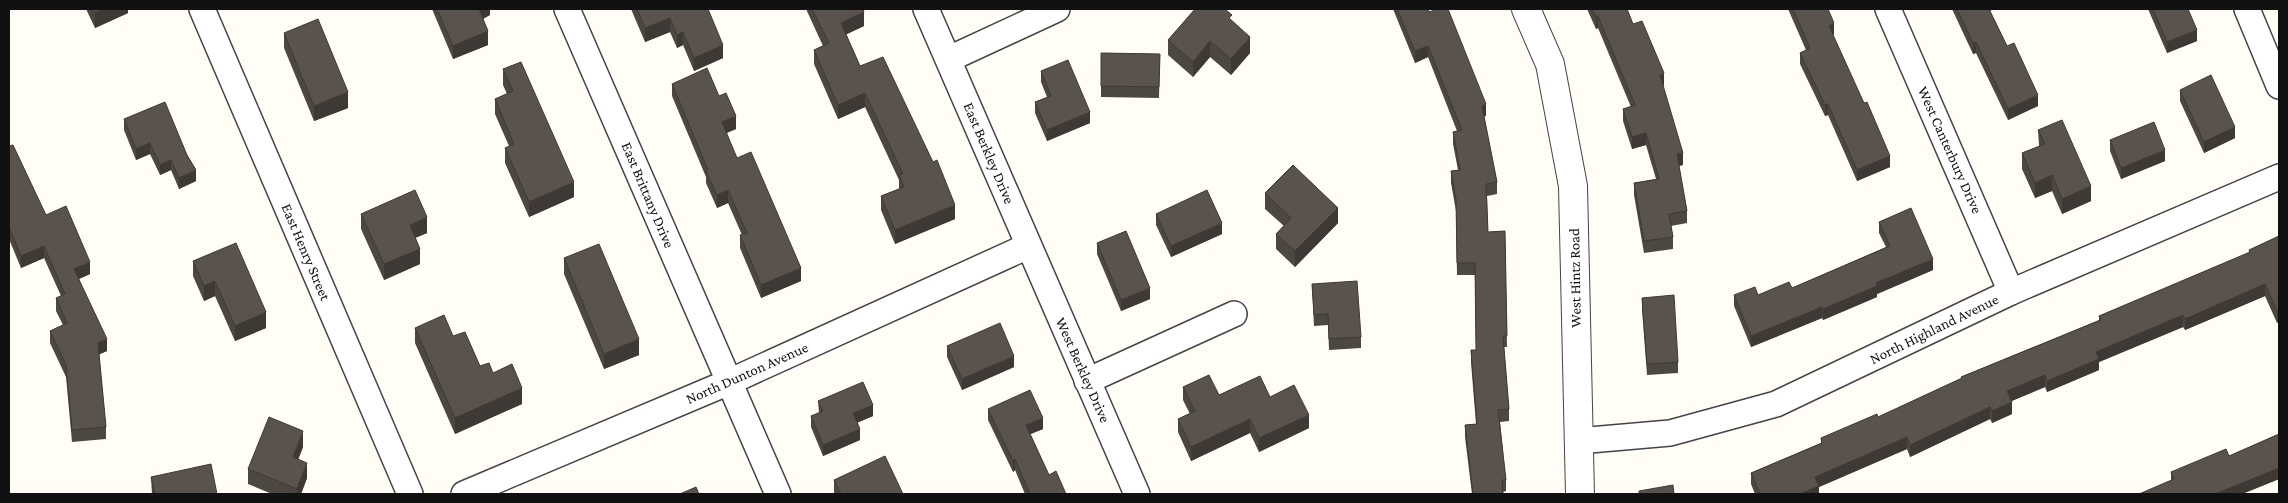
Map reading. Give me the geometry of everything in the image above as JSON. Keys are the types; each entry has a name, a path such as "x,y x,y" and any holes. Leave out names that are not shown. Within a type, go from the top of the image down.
{"street":[{"name":"East Henry Street","path":"202,9 410,494"},
{"name":"East Brittany Drive","path":"567,9 778,494"},
{"name":"East Berkley Drive","path":"926,9 1028,246"},
{"path":"949,59 1057,9"},
{"name":"West Hintz Road","path":"1526,9 1550,64 1572,186 1580,494"},
{"name":"West Canterbury Drive","path":"1888,9 2011,292"},
{"path":"2247,9 2279,86"},
{"name":"North Highland Avenue","path":"1578,441 1670,433 1776,404 2011,292 2279,177"},
{"name":"North Dunton Avenue","path":"464,494 729,382 1028,246"},
{"name":"West Berkley Drive","path":"1028,246 1137,494"},
{"path":"1087,381 1234,314"}],"building":[{"path":"93,9 104,9 95,13"},
{"path":"437,9 479,9 488,31 453,46"},
{"path":"637,9 708,9 723,45 694,58 683,32 677,35 670,18 645,28"},
{"path":"812,9 863,9 864,12 841,23 860,66 883,57 933,162 937,160 955,205 895,230 881,196 904,187 899,175 903,174 865,93 838,105 814,50 829,43"},
{"path":"1195,9 1225,9 1232,15 1229,18 1250,37 1231,59 1210,41 1193,62 1168,40"},
{"path":"1397,9 1428,9 1429,12 1437,9 1448,9 1486,104 1482,106 1497,182 1486,184 1488,232 1505,231 1507,336 1503,336 1509,409 1498,410 1506,480 1502,480 1503,494 1473,494 1465,425 1477,424 1471,350 1476,350 1475,263 1457,263 1456,199 1451,171 1460,170 1453,132 1462,130 1428,46 1415,51"},
{"path":"1592,9 1627,9 1633,24 1642,21 1664,73 1660,75 1683,153 1677,154 1687,211 1669,214 1673,237 1644,241 1634,183 1659,179 1646,133 1632,137 1623,109 1635,105 1598,16 1596,17"},
{"path":"1793,9 1828,9 1834,23 1829,26 1864,103 1867,102 1890,156 1857,170 1828,104 1825,105 1800,53 1810,48"},
{"path":"1957,9 1989,9 2007,46 2014,43 2038,95 2008,109 1976,42 1973,43"},
{"path":"2153,9 2188,9 2197,30 2167,42"},
{"path":"318,19 348,92 314,106 284,33"},
{"path":"1101,53 1160,54 1159,87 1101,86"},
{"path":"1068,60 1090,112 1047,130 1035,102 1051,96 1041,71"},
{"path":"521,62 574,182 529,202 505,148 514,144 495,99 513,91 503,69"},
{"path":"707,68 719,96 726,93 736,116 722,122 737,158 751,152 801,268 761,285 740,235 747,233 728,190 717,195 672,84"},
{"path":"2211,75 2235,127 2204,142 2180,90"},
{"path":"165,102 187,155 196,170 179,178 171,160 160,165 150,143 136,149 124,119"},
{"path":"2062,120 2091,186 2062,199 2052,175 2035,183 2022,153 2045,144 2038,130"},
{"path":"2154,122 2165,150 2121,168 2110,140"},
{"path":"13,145 46,215 66,206 90,262 74,269 107,339 98,343 106,427 72,430 66,365 50,331 67,323 56,298 65,294 44,246 21,256 9,227 9,146"},
{"path":"1293,165 1338,208 1295,251 1276,234 1291,218 1265,193"},
{"path":"415,190 427,217 410,225 420,249 384,264 361,214"},
{"path":"1207,190 1222,223 1171,246 1156,214"},
{"path":"1911,208 1933,259 1876,283 1877,286 1823,309 1822,307 1751,336 1734,295 1755,287 1758,295 1789,282 1792,288 1890,246 1879,222"},
{"path":"1126,231 1150,288 1121,300 1097,243"},
{"path":"2279,236 2279,310 2277,311 2265,284 2185,319 2183,315 2096,352 2099,359 2047,381 2045,375 2007,391 2012,402 1992,411 1990,407 1910,445 1907,437 1815,477 1819,486 1800,494 1760,494 1751,473 1822,443 1821,438 1877,414 1878,417 1961,377 2101,320 2099,316 2250,252 2249,250"},
{"path":"236,243 266,312 235,326 215,281 204,286 193,261"},
{"path":"599,244 639,339 604,354 564,258"},
{"path":"1357,281 1361,337 1329,339 1328,314 1314,315 1312,284"},
{"path":"1674,295 1678,362 1647,364 1642,298"},
{"path":"444,315 453,336 465,332 480,366 489,363 493,373 512,364 522,388 455,418 415,328"},
{"path":"1000,323 1014,356 962,379 947,346"},
{"path":"1209,375 1219,395 1260,376 1270,397 1294,385 1309,415 1259,438 1250,419 1191,447 1178,419 1195,411 1183,387"},
{"path":"863,382 873,405 853,413 860,429 823,445 811,416 823,411 818,401"},
{"path":"1030,390 1043,418 1026,425 1049,475 1056,471 1066,494 1030,494 1015,459 1013,461 988,409"},
{"path":"269,417 303,431 293,457 307,463 297,489 248,469"},
{"path":"2279,434 2279,468 2215,494 2139,494 2174,479 2171,472 2226,449 2229,456"},
{"path":"885,456 903,494 841,494 834,480"},
{"path":"211,464 217,494 155,494 151,477"},
{"path":"1673,485 1674,494 1639,494 1639,491"},
{"path":"696,487 699,494 680,494"}]}
